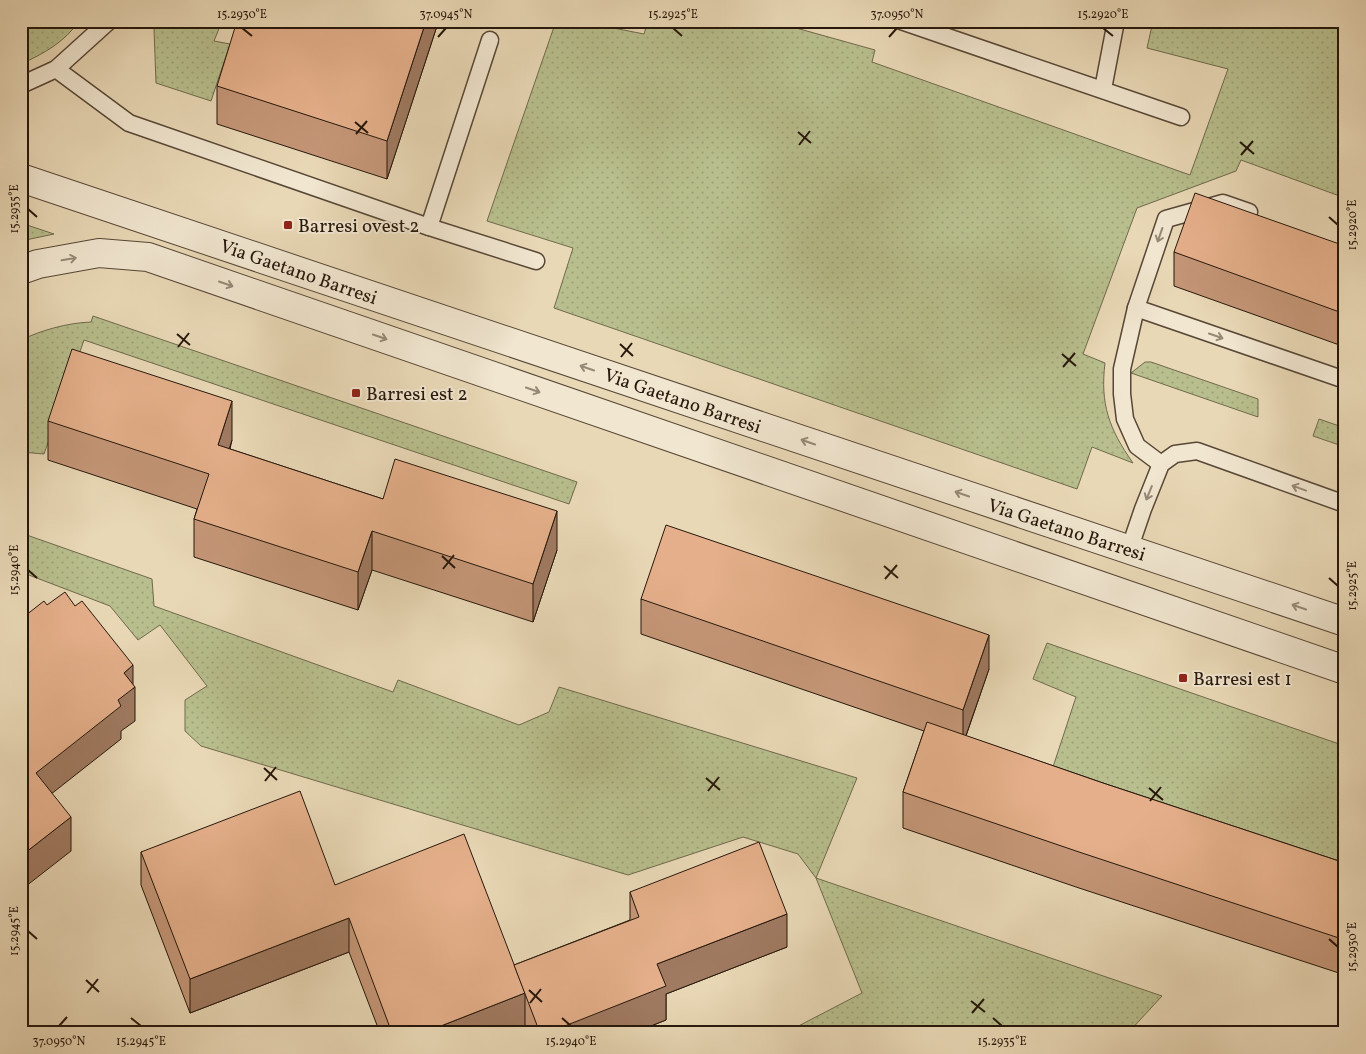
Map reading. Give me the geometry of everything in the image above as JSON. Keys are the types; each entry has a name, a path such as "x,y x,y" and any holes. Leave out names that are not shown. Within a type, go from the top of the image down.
{"street":[{"name":"Via Gaetano Barresi","path":"21,178 1345,622"},
{"name":"Via Gaetano Barresi","path":"21,270 38,264 100,253 148,257 1345,670"}],"lane":[{"path":"21,85 56,69 109,21"},
{"path":"900,21 1181,117"},
{"path":"1103,89 1116,21"},
{"path":"430,226 490,40"},
{"path":"56,69 129,123 536,261"},
{"path":"1161,464 1137,446 1125,419 1122,369 1136,308 1166,219 1223,203 1266,219"},
{"path":"1136,308 1345,380"},
{"path":"1129,550 1161,464 1175,454 1197,451 1345,504"}],"green space":[{"path":"21,21 79,21 53,47 21,64"},
{"path":"162,21 222,21 214,41 230,44 211,101 156,83 154,29"},
{"path":"556,21 578,21 644,34 648,21 759,21 789,26 875,50 872,62 1190,175 1228,69 1147,48 1153,21 1345,21 1345,198 1241,160 1236,171 1137,208 1083,354 1105,363 1104,391 1108,416 1118,439 1133,463 1092,447 1077,489 554,308 573,248 487,221"},
{"path":"21,223 54,234 21,241"},
{"path":"93,316 577,482 569,504 84,340 44,454 21,452 21,340 55,328 91,322"},
{"path":"1145,362 1151,362 1258,399 1258,417 1131,373"},
{"path":"1319,419 1345,428 1345,447 1313,436"},
{"path":"21,533 152,579 154,606 393,692 398,680 519,725 549,712 559,687 857,778 816,878 798,854 743,837 628,875 201,746 185,731 185,700 207,686 160,625 138,640 110,606 21,572"},
{"path":"1047,643 1345,746 1345,877 1051,773 1076,697 1033,679"},
{"path":"816,878 1162,996 1128,1033 785,1033 862,993"}],"building":[{"path":"237,21 426,21 387,141 217,86"},
{"path":"1195,193 1345,246 1345,314 1174,252"},
{"path":"72,349 232,401 218,445 383,499 395,459 557,511 533,584 372,531 358,572 194,519 209,474 48,421"},
{"path":"666,525 989,635 963,710 641,599"},
{"path":"65,592 75,606 82,601 133,665 124,673 135,687 118,700 121,706 36,773 71,817 21,856 21,619 44,601 47,605"},
{"path":"927,722 1103,783 1345,863 1345,940 903,792"},
{"path":"300,791 335,885 464,834 525,993 423,1033 392,1033 349,918 190,979 141,852"},
{"path":"759,842 787,914 657,964 666,986 547,1033 540,1033 514,965 639,917 630,892"}],"place":[{"name":"Barresi ovest 2","path":"288,225"},
{"name":"Barresi est 2","path":"356,393"},
{"name":"Barresi est 1","path":"1183,678"}]}
